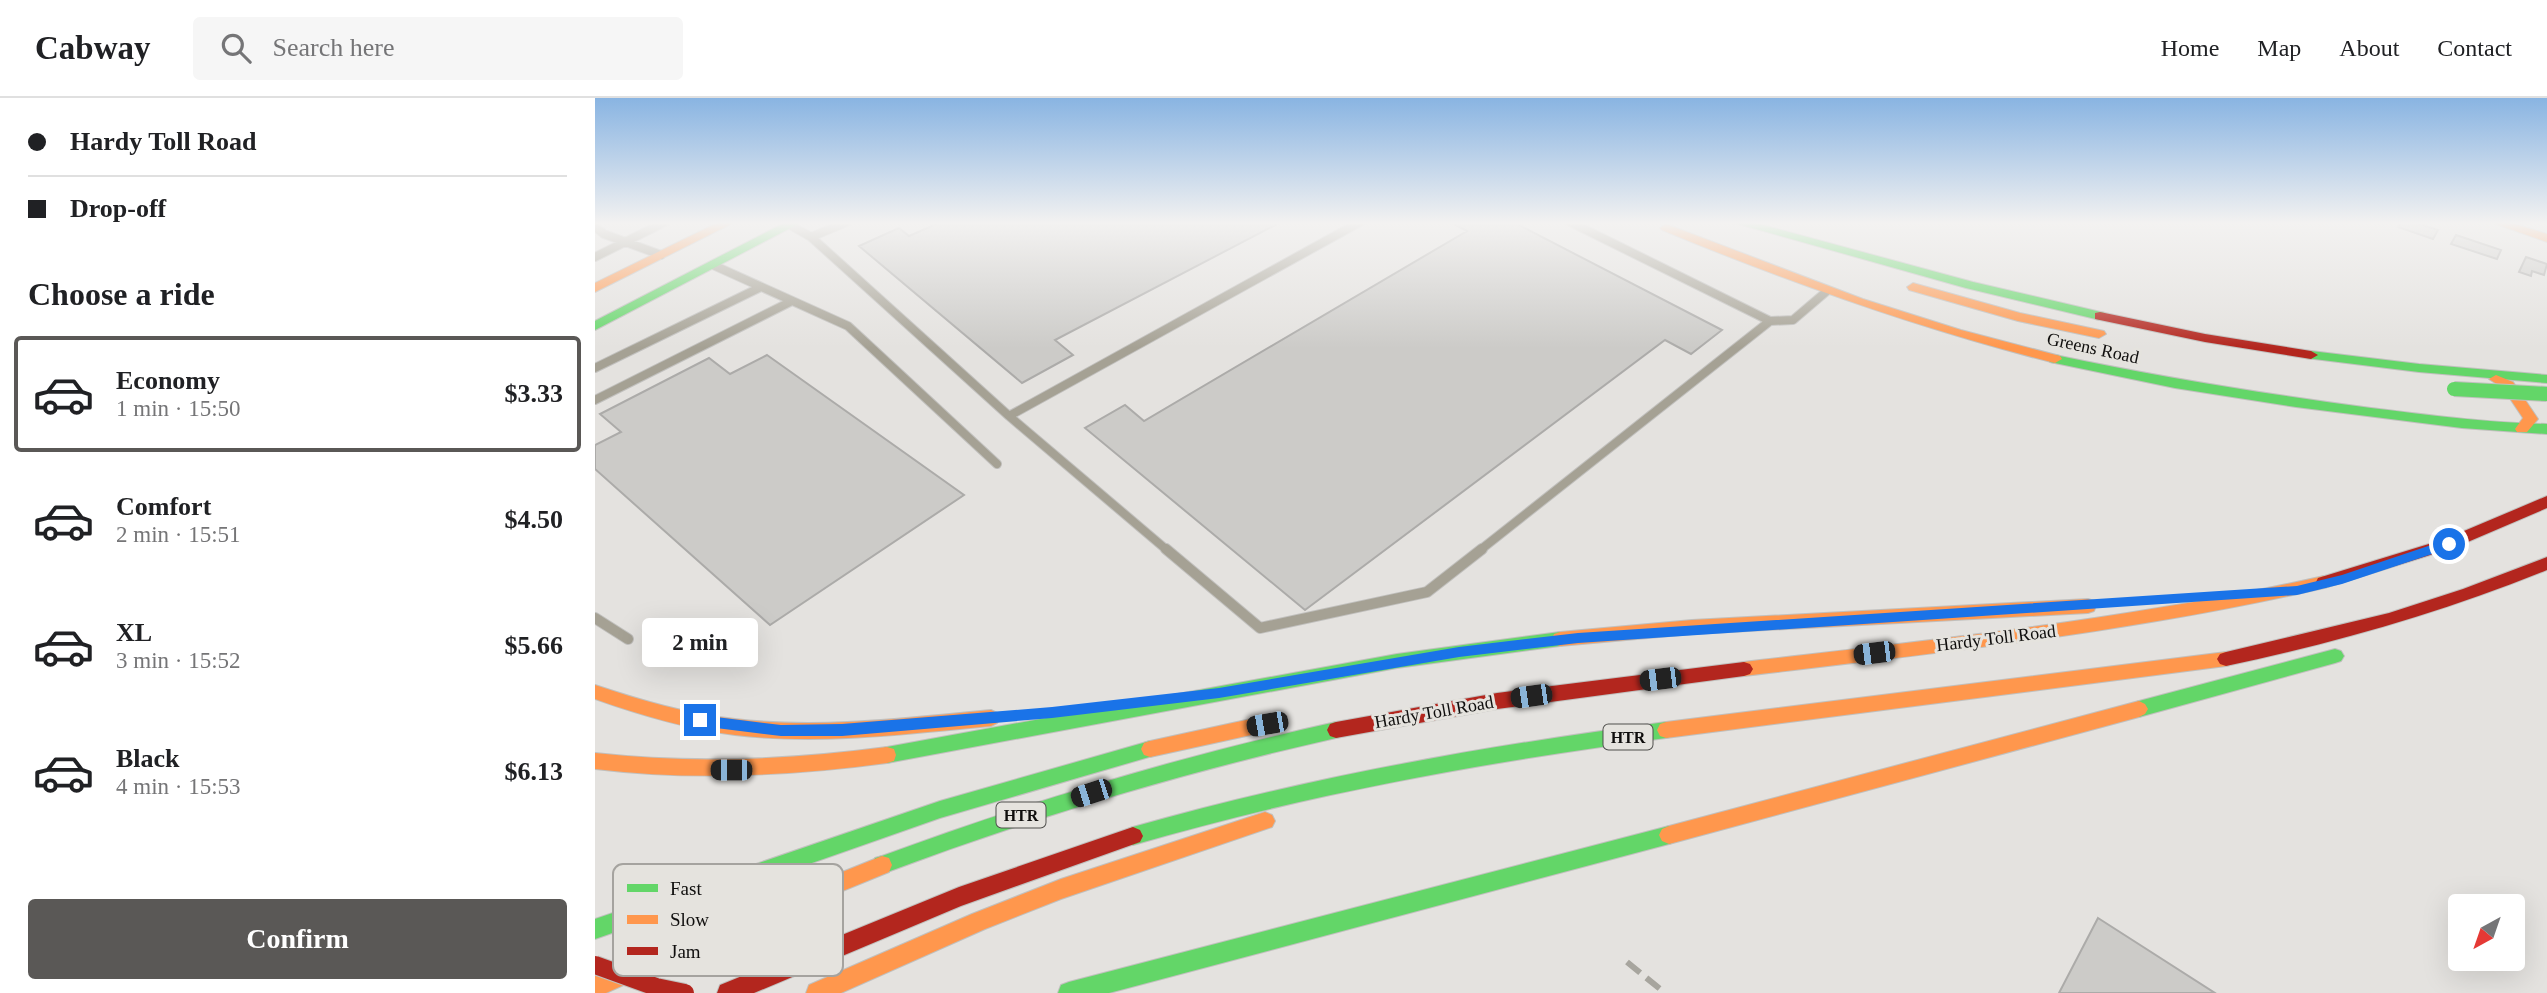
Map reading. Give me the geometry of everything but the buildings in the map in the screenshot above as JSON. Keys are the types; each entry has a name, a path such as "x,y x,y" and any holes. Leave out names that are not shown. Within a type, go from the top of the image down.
{"main road":[{"path":"595,288 643,264"},
{"path":"1752,264 1875,309 2003,345 2164,381 2364,412 2522,429 2547,429"},
{"name":"Greens Road","path":"1780,264 1880,296 2108,344 1837,264"},
{"path":"1899,264 2129,323 2274,349 2391,365 2547,379"},
{"path":"595,326 713,265"},
{"path":"2227,358 2345,376"},
{"path":"2486,374 2508,385 2531,419 2522,429"},
{"path":"2447,388 2547,394"},
{"path":"2391,398 2468,408"},
{"path":"2511,410 2547,411"},
{"name":"Hardy Toll Road","path":"843,881 1014,817 1117,785 1286,740 1467,705 2115,623 2297,591 2429,551 2547,502"},
{"name":"HTR","path":"843,944 903,919 1105,846 1255,803 1428,767 1562,746 2173,667 2344,632 2453,600 2547,563"},
{"path":"2420,627 2500,583"},
{"path":"2145,601 2297,591"},
{"path":"595,761 627,767 690,771 815,765 1102,718 1219,693 1385,664 1526,643 1673,630 2106,604"},
{"path":"1069,993 2351,652"},
{"path":"595,692 630,705 676,716 781,730 842,730 1052,713 1219,693"},
{"path":"1330,714 1365,709 1467,705"},
{"path":"781,864 1051,773 1129,752 1281,721"},
{"path":"1310,806 1428,767"},
{"path":"817,993 979,921 1061,889 1284,815"},
{"path":"595,929 613,923"},
{"path":"595,965 613,971"},
{"name":"Hardy Toll Road","path":"595,987 620,976"},
{"path":"626,976 656,987 685,993"},
{"name":"HTR","path":"728,993 768,976"}],"lane":[{"path":"841,264 1009,416 1260,628 1427,592 1770,321"},
{"path":"1009,416 1284,264"},
{"path":"1654,264 1770,321 1793,320 1827,291"},
{"path":"713,265 848,326 997,464"},
{"path":"595,368 761,287"},
{"path":"595,400 792,301"},
{"path":"595,618 628,639"}],"railway":[{"path":"1627,962 1665,993"}],"traffic: fast":[{"path":"595,326 715,264"},
{"path":"1891,264 2100,316"},
{"path":"2311,355 2547,379"},
{"path":"2055,359 2175,383 2296,402 2462,424 2547,429"},
{"path":"2454,389 2547,394"},
{"path":"887,755 1397,661 1560,639"},
{"path":"2139,709 2335,656"},
{"path":"882,865 994,824 1163,772 1336,730"},
{"path":"1133,836 1198,817 1330,785 1531,749 1666,730"},
{"path":"778,864 940,809 1150,749"},
{"path":"1069,993 1669,835"},
{"path":"595,929 613,923"}],"traffic: slow":[{"path":"595,288 644,264"},
{"path":"1756,264 1907,318 2055,359"},
{"path":"1913,287 2018,317 2099,334"},
{"path":"2496,379 2508,385 2531,419 2522,429"},
{"path":"1744,669 2108,624 2181,612 2324,582"},
{"path":"1560,639 1692,627 2088,606"},
{"path":"1666,730 2226,659"},
{"path":"595,692 681,718 767,730 831,731 991,718"},
{"path":"1669,835 2139,709"},
{"path":"1150,749 1260,725"},
{"path":"595,761 705,769 778,767 887,755"},
{"path":"817,993 979,921 1061,889 1265,821"},
{"path":"843,881 882,865"},
{"path":"595,987 620,976"}],"traffic: jam":[{"path":"2100,316 2205,338 2311,355"},
{"path":"2324,582 2450,543 2547,502"},
{"path":"2226,659 2389,619 2469,593 2547,563"},
{"path":"1336,730 1497,701 1744,669"},
{"path":"843,945 959,897 1133,836"},
{"path":"595,965 613,971"},
{"path":"626,976 656,987 685,993"},
{"path":"728,993 769,976"}],"route":[{"path":"700,720 781,730 842,730 947,722 1052,713 1219,693 1526,643 1723,627 2297,591 2449,544"}]}
